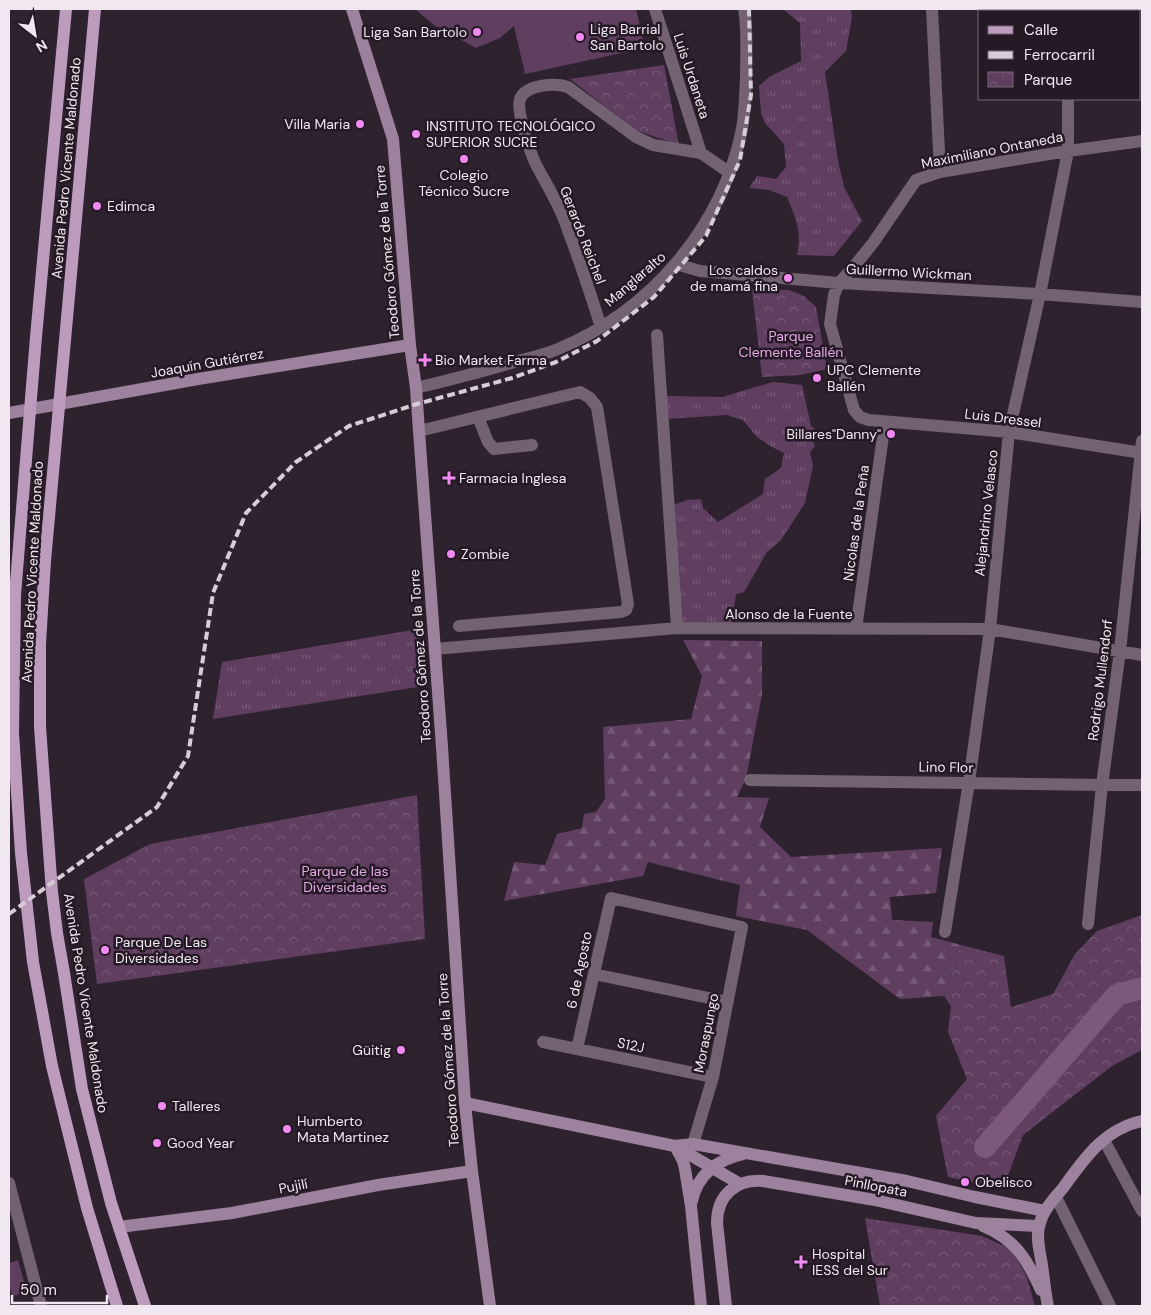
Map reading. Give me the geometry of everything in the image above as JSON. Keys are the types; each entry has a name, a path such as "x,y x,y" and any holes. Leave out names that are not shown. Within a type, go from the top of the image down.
{"main road":[{"name":"Avenida Pedro Vicente Maldonado","path":"66,9 15,596 12,734 21,853 33,962 52,1066 87,1208 117,1306"},
{"name":"Avenida Pedro Vicente Maldonado","path":"95,9 45,561 40,644 40,727 52,892 82,1089 96,1148 145,1306"}],"street":[{"name":"Teodoro Gómez de la Torre","path":"352,9 393,139 410,344 416,388 465,1103 490,1306"},
{"name":"Luis Urdaneta","path":"655,9 701,153"},
{"name":"Manglaralto","path":"416,388 478,373 546,353 579,339 601,327 647,292 676,264 701,231 717,203 730,172 739,142 744,112 746,28 744,9"},
{"path":"932,9 940,172"},
{"name":"Gerardo Reichel","path":"601,327 570,234 555,200 533,159 520,112 522,96 530,89 547,85 555,84 568,87 643,141 653,145 701,153 730,172"},
{"name":"Alejandrino Velasco","path":"945,932 970,782 990,629 1009,432 1040,294 1068,151 1068,100"},
{"name":"Maximiliano Ontaneda","path":"839,282 873,243 916,180 940,172 1142,141"},
{"name":"Guillermo Wickman","path":"676,264 700,271 1142,302"},
{"name":"Luis Dressel","path":"839,282 834,295 830,324 854,410 860,417 885,422 1009,432 1142,449"},
{"path":"657,335 677,628"},
{"name":"Joaquín Gutiérrez","path":"9,413 410,344"},
{"path":"419,431 580,392 590,398 597,407 628,604 626,610 621,612 460,626"},
{"path":"478,417 488,442 494,448 532,445"},
{"name":"Nicolas de la Peña","path":"856,629 885,422"},
{"name":"Rodrigo Mullendorf","path":"1088,924 1102,785 1120,651 1142,449"},
{"name":"Alonso de la Fuente","path":"435,649 677,628 990,629 1142,654"},
{"name":"Lino Flor","path":"750,780 1142,784"},
{"name":"Moraspungo","path":"611,898 742,927 713,1077 693,1144"},
{"name":"6 de Agosto","path":"577,1049 611,898"},
{"path":"594,974 728,1002"},
{"name":"S12J","path":"543,1042 713,1077"},
{"name":"Pinllopata","path":"465,1103 675,1146 693,1144 907,1180 975,1197 1045,1210"},
{"path":"1048,1305 1038,1238 1039,1226 1045,1210 1089,1152 1129,1124 1142,1121"},
{"path":"1104,1140 1142,1211"},
{"path":"675,1146 684,1165 691,1206 701,1306"},
{"name":"Pinllopata","path":"675,1146 740,1184 747,1181 763,1180 874,1200 976,1223 1039,1226"},
{"name":"Pinllopata","path":"712,1167 737,1155 756,1154"},
{"path":"691,1206 697,1185 712,1167"},
{"name":"Pujilí","path":"119,1227 232,1212 472,1171"},
{"path":"9,1182 41,1306"},
{"path":"726,1306 716,1223 717,1214 718,1208 726,1195 740,1184"},
{"path":"1056,1197 1110,1306"},
{"path":"976,1223 1007,1238 1020,1252 1048,1305"}],"green space":[{"name":"Liga Barrial San Bartolo","path":"415,9 636,9 645,48 525,74 514,26 500,38 476,48 434,25"},
{"path":"783,9 851,9 852,17 846,51 825,72 838,161 844,187 862,221 834,256 797,255 798,232 787,197 769,190 749,188 757,176 776,179 786,167 784,144 765,123 761,113 759,86 769,77 801,61 800,23"},
{"path":"664,65 679,145 635,130 570,79"},
{"name":"Parque Clemente Ballén","path":"752,289 789,290 804,296 816,307 827,369 800,375 762,377"},
{"path":"773,382 802,385 811,426 818,432 811,437 815,446 810,452 813,466 805,503 781,540 767,552 744,592 736,594 732,623 677,624 673,505 687,500 701,499 703,508 718,522 763,494 765,479 781,468 784,453 757,437 743,420 727,415 667,419 665,396 723,397"},
{"path":"419,629 424,686 213,719 222,662"},
{"path":"683,640 762,641 762,694 746,779 737,797 769,798 760,827 791,857 942,848 936,893 890,897 892,920 933,922 931,937 961,945 944,996 900,999 807,930 736,916 740,885 648,862 643,876 504,901 514,862 545,865 557,834 582,828 584,814 596,812 605,799 603,727 691,719 702,676"},
{"name":"Parque de las Diversidades","path":"417,795 425,939 97,984 84,879 150,844"},
{"path":"1142,915 1142,1050 1112,1066 1023,1135 1003,1189 948,1177 936,1116 967,1079 948,1032 951,1006 944,996 961,945 1004,956 1011,1007 1053,994 1075,954 1097,931"},
{"path":"865,1218 982,1236 1011,1249 1027,1277 1035,1306 880,1306"},
{"path":"18,1260 27,1292 12,1296 9,1284 9,1263"}],"waterway":[{"path":"985,1147 1117,995 1142,988"}],"railway":[{"path":"9,914 157,807 188,756 213,593 246,513 296,462 349,426 417,404 512,378 556,362 597,341 654,297 706,236 740,160 751,95 749,9"}],"place":[{"name":"Liga San Bartolo","path":"477,32"},
{"name":"Liga Barrial San Bartolo","path":"580,37"},
{"name":"Villa Maria","path":"360,124"},
{"name":"INSTITUTO TECNOLÓGICO SUPERIOR SUCRE","path":"416,134"},
{"name":"Colegio Técnico Sucre","path":"464,159"},
{"name":"Edimca","path":"97,206"},
{"name":"Los caldos de mamá fina","path":"788,278"},
{"name":"Bio Market Farma","path":"425,360"},
{"name":"UPC Clemente Ballén","path":"817,378"},
{"name":"Billares\"Danny\"","path":"891,434"},
{"name":"Farmacia Inglesa","path":"449,478"},
{"name":"Zombie","path":"451,554"},
{"name":"Parque De Las Diversidades","path":"105,950"},
{"name":"Güitig","path":"401,1050"},
{"name":"Talleres","path":"162,1106"},
{"name":"Humberto Mata Martinez","path":"287,1129"},
{"name":"Good Year","path":"157,1143"},
{"name":"Obelisco","path":"965,1182"},
{"name":"Hospital IESS del Sur","path":"801,1262"}]}
